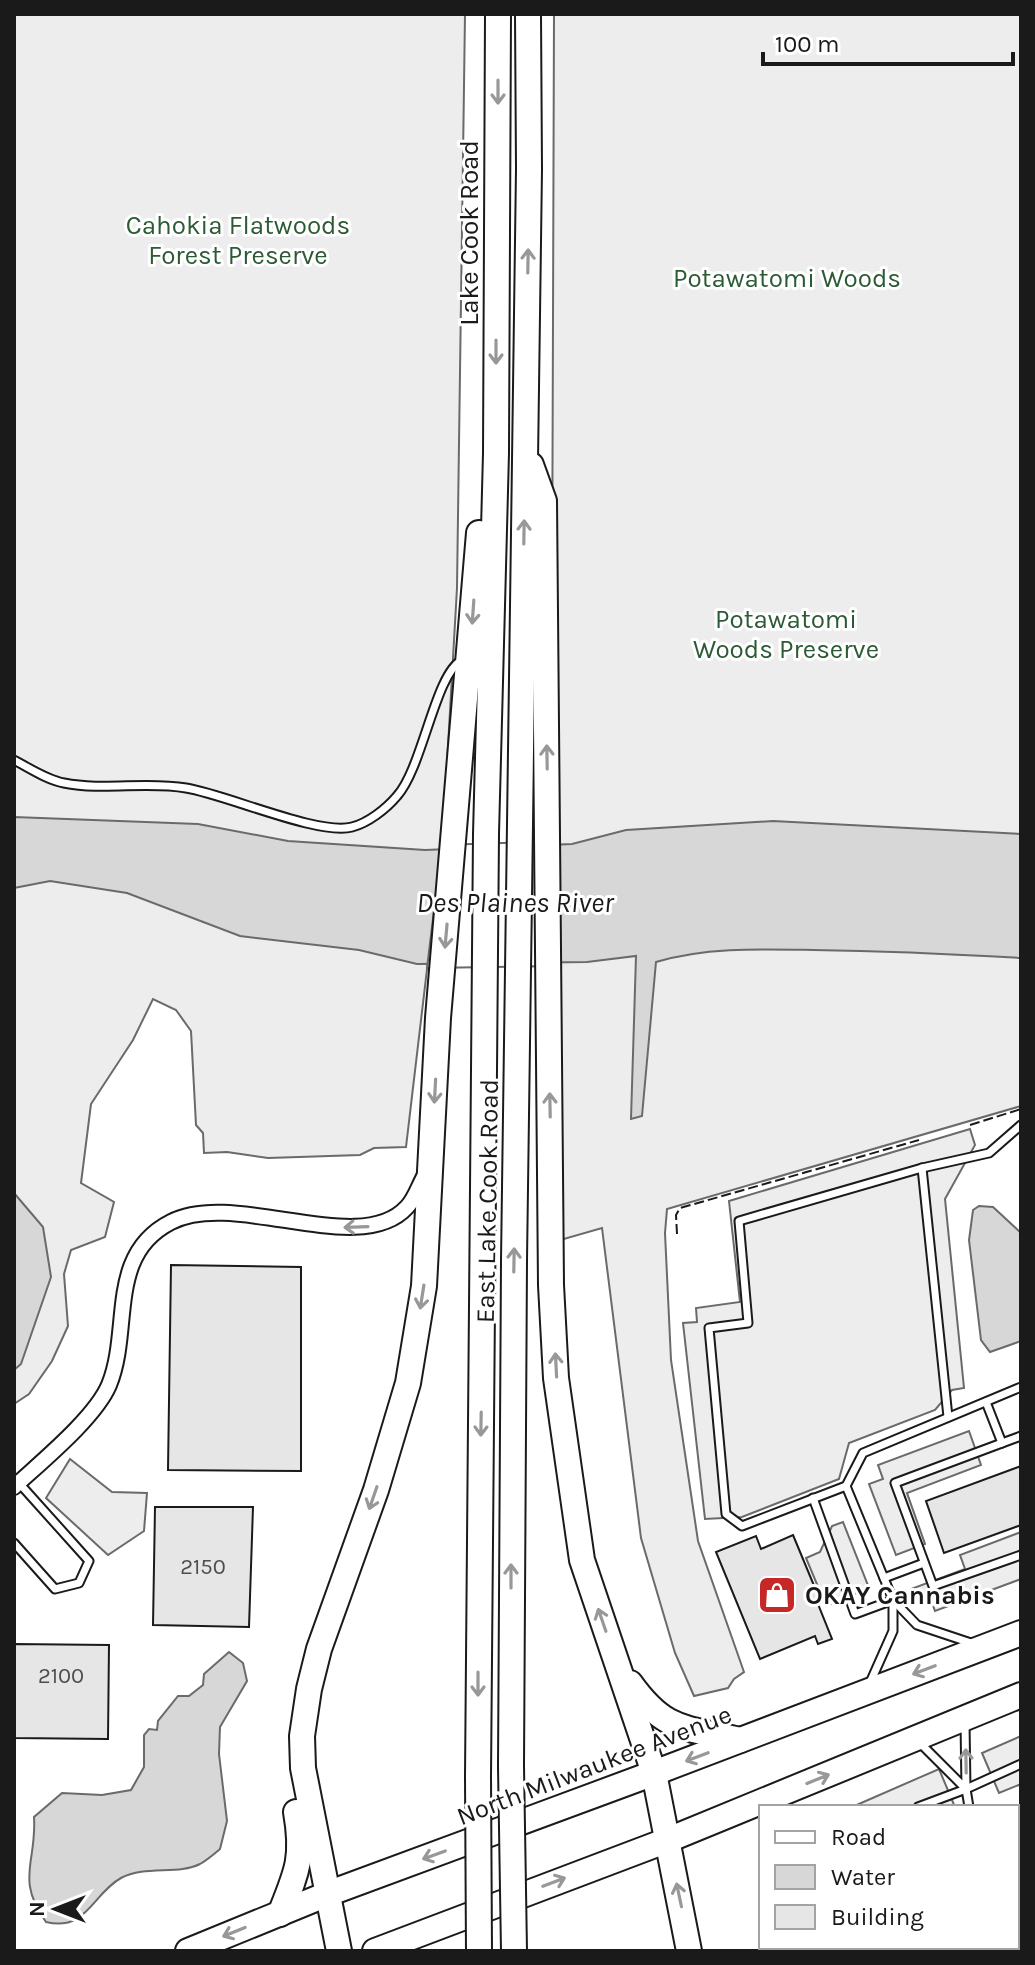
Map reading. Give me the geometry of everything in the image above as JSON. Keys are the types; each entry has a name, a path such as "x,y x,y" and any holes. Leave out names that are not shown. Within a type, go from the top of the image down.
{"main road":[{"name":"Lake Cook Road","path":"496,453 498,14"},
{"path":"528,14 526,451 544,501 551,1285 556,1378 582,1560 654,1773 689,1951"},
{"name":"East Lake Cook Road","path":"514,1951 511,1766 519,834 526,451"},
{"path":"339,1951 303,1768 304,1720 319,1649 376,1490 408,1383 424,1286 442,982 483,487 496,453"},
{"name":"East Lake Cook Road","path":"479,1951 486,834 496,453"},
{"name":"North Milwaukee Avenue","path":"188,1951 330,1893 1021,1633"},
{"path":"280,1914 301,1856 291,1786 296,1693 308,1657 319,1649"},
{"path":"618,1666 651,1711 668,1723 740,1740"},
{"path":"375,1951 668,1840 1021,1695"}],"street":[{"path":"16,1485 84,1420 108,1388 120,1337 127,1274 142,1242 174,1220 209,1214 246,1215 343,1227 373,1226 392,1219 408,1207 431,1163"}],"lane":[{"path":"14,760 62,783 185,787 324,827 351,828 373,818 397,797 410,777 451,672 457,663 470,656"},
{"path":"1021,1125 989,1153 922,1168 739,1221 748,1323 709,1328 726,1514 742,1526 846,1486 863,1453 1021,1387"},
{"path":"922,1168 948,1417"},
{"path":"986,1402 1002,1443"},
{"path":"1021,1436 895,1483 933,1586 1021,1555"},
{"path":"14,1543 55,1589 79,1583 89,1561 16,1485"},
{"path":"846,1486 893,1600 917,1625 984,1647"},
{"path":"813,1498 855,1614 893,1600"},
{"path":"884,1578 924,1563"},
{"path":"866,1692 893,1631 893,1600"},
{"path":"965,1718 969,1805"},
{"path":"916,1739 966,1789"},
{"path":"923,1805 1021,1764"}],"shaded area":[{"name":"Cahokia Flatwoods Forest Preserve","path":"14,14 465,14 457,588 443,834 406,1147 374,1148 360,1155 268,1158 227,1152 204,1153 203,1133 196,1125 191,1031 176,1010 153,999 133,1040 91,1104 81,1183 114,1202 105,1237 71,1250 64,1274 68,1326 52,1361 29,1394 14,1404"},
{"name":"Potawatomi Woods Preserve","path":"554,14 1021,14 1021,1106 667,1209 665,1233 671,1360 698,1541 744,1672 728,1688 694,1696 675,1653 641,1538 602,1228 557,1241 552,620"},
{"path":"970,1129 975,1145 945,1199 964,1388 952,1390 935,1410 849,1443 839,1479 742,1517 705,1519 683,1323 697,1322 696,1308 740,1302 729,1201"},
{"path":"969,1431 981,1465 907,1493 925,1544 896,1555 869,1484 883,1479 878,1465"},
{"path":"70,1459 112,1492 147,1493 144,1531 108,1555 46,1498"},
{"path":"843,1522 869,1588 826,1606 806,1558 820,1552 832,1526"},
{"path":"1021,1532 1021,1579 935,1611 930,1597 916,1602 911,1589 965,1569 960,1555"},
{"path":"1021,1736 1021,1784 999,1793 982,1753"},
{"path":"939,1769 954,1805 857,1805"}],"water":[{"name":"Des Plaines River","path":"14,817 198,824 288,841 425,850 572,844 626,830 773,821 1021,834 1021,958 754,949 714,951 656,962 642,1116 631,1119 636,956 587,962 417,964 359,950 240,936 127,893 50,881 14,888"},
{"path":"14,1193 43,1227 51,1277 21,1364 14,1370"},
{"path":"979,1206 993,1207 1021,1233 1021,1341 990,1352 981,1340 969,1240 973,1210"},
{"path":"229,1652 243,1663 247,1681 220,1727 219,1754 227,1821 220,1849 191,1867 130,1874 111,1885 80,1917 60,1924 46,1922 31,1894 29,1882 34,1817 62,1793 102,1795 131,1790 144,1767 144,1735 149,1729 157,1730 158,1721 178,1696 189,1696 203,1685 204,1674"}],"pier":[{"path":"559,841 559,966 427,968 442,845"}],"building":[{"path":"171,1265 301,1267 301,1471 168,1470"},
{"path":"1021,1466 1021,1525 944,1553 926,1501"},
{"path":"155,1507 253,1507 249,1627 153,1625"},
{"path":"793,1535 820,1600 818,1604 832,1639 818,1644 815,1636 760,1659 716,1552 756,1536 761,1549"},
{"path":"14,1644 109,1645 108,1739 14,1738"}],"fence":[{"path":"970,1125 1021,1109"},
{"path":"677,1234 676,1215 680,1208 919,1140"}],"place":[{"name":"OKAY Cannabis","path":"777,1595"}],"park label":[{"name":"Potawatomi Woods","path":"787,278"}]}
